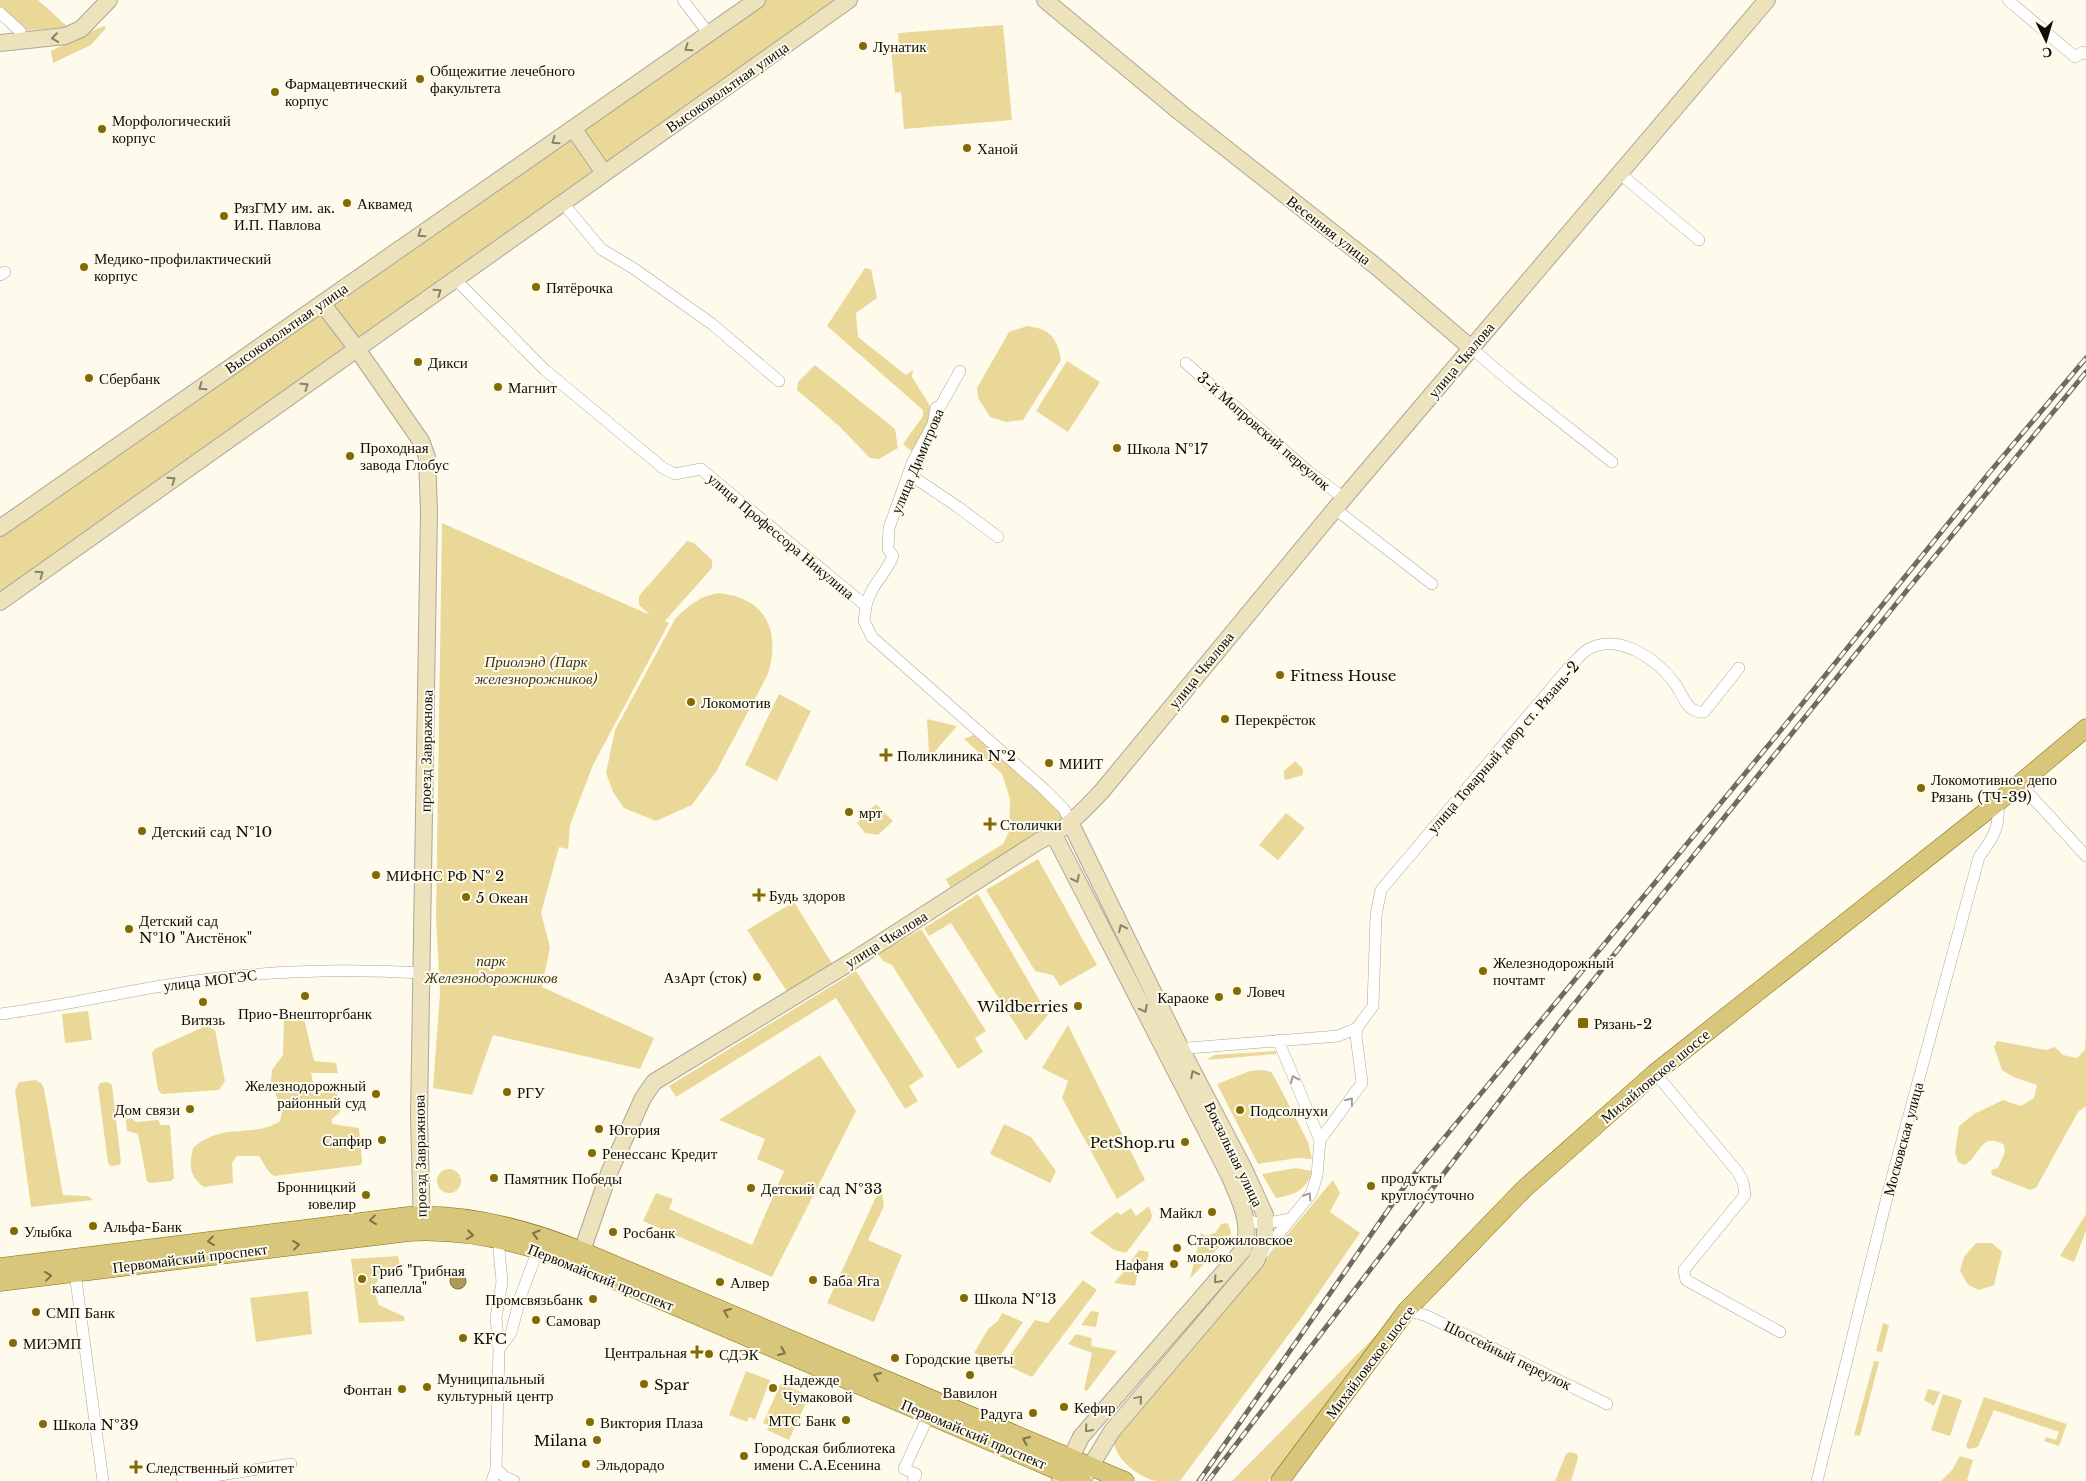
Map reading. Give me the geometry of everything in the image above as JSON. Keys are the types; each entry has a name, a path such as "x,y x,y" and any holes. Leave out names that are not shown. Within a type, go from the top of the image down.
{"main road":[{"name":"Михайловское шоссе","path":"1280,1481 1407,1310 1524,1189 1655,1073 1998,802 2086,728"},
{"name":"Первомайский проспект","path":"0,1282 75,1273 453,1217 493,1223 530,1232 582,1251 1065,1471"},
{"name":"Первомайский проспект","path":"0,1267 421,1223 453,1232 498,1239 538,1250 577,1264 929,1415 1065,1471"},
{"path":"1065,1471 1084,1476 1125,1481"}],"street":[{"path":"0,43 65,36 81,29 109,0"},
{"path":"683,0 708,34"},
{"name":"Высоковольтная улица","path":"0,528 757,0"},
{"name":"Высоковольтная улица","path":"0,602 849,0"},
{"name":"Весенняя улица","path":"1045,0 1181,113 1378,268 1517,388 1612,462"},
{"name":"улица Чкалова","path":"582,1251 609,1173 642,1098 654,1082 858,958 1039,842 1072,824 1102,791 1339,503 1767,0"},
{"path":"2008,0 2075,58 2083,52 2086,54"},
{"path":"0,13 20,31 21,40"},
{"path":"573,128 604,173"},
{"path":"1619,173 1699,240"},
{"path":"563,203 601,250 633,268 712,324 779,381"},
{"name":"улица Профессора Никулина","path":"455,279 545,370 668,472 675,474 701,470 866,606 864,621 872,637 1045,790 1064,809 1072,824"},
{"name":"проезд Завражнова","path":"322,303 357,349 421,441 427,457 429,511 419,1117 421,1223"},
{"name":"3-й Мопровский переулок","path":"1186,363 1309,472 1339,503 1432,584"},
{"name":"улица Димитрова","path":"866,606 871,588 885,572 892,556 888,549 888,528 908,474 933,424 936,408 941,405 960,371"},
{"path":"908,474 958,507 998,537"},
{"name":"улица Товарный двор ст. Рязань-2","path":"1357,1028 1372,1006 1376,915 1381,890 1570,666 1588,650 1609,643 1635,649 1666,673 1690,708 1698,713 1704,712 1739,668"},
{"path":"2020,784 2086,856"},
{"name":"Московская улица","path":"1817,1481 1892,1181 1979,857 1989,844 1999,821 1998,802"},
{"name":"Вокзальная улица","path":"1065,1471 1081,1437 1243,1250 1248,1232 1247,1220 1229,1175 1072,824"},
{"name":"Вокзальная улица","path":"1054,835 1173,1049 1244,1169 1265,1215 1264,1244 1256,1261 1112,1431 1084,1476"},
{"name":"улица МОГЭС","path":"0,1014 56,1007 168,985 269,972 303,970 422,973"},
{"path":"1173,1049 1338,1036 1357,1028 1356,1036 1362,1083 1320,1140 1314,1186 1256,1261"},
{"path":"1278,1040 1320,1140"},
{"path":"1655,1073 1737,1171 1745,1195 1684,1270 1686,1280 1780,1332"},
{"path":"1247,1220 1253,1224 1265,1224 1290,1219"},
{"path":"492,1481 496,1469 499,1350 496,1318 502,1282 498,1239"},
{"path":"499,1350 511,1332 521,1295 538,1250"},
{"path":"75,1273 103,1481"},
{"name":"Шоссейный переулок","path":"1407,1310 1427,1316 1606,1404"},
{"path":"914,1481 916,1474 904,1469 929,1415"},
{"path":"182,1481 291,1464"},
{"path":"496,1469 504,1477 514,1481"}],"green space":[{"path":"0,0 38,0 68,27 20,31 0,13"},
{"path":"763,0 840,0 606,164 600,162 582,125"},
{"path":"1003,25 1012,120 904,129 901,92 895,93 891,48 899,47 898,33"},
{"path":"104,26 106,28 91,45 53,63 51,51 77,37"},
{"path":"572,134 595,171 360,338 354,337 332,306"},
{"path":"865,268 871,269 877,298 856,313 858,337 906,375 913,370 912,377 934,412 915,454 903,444 923,416 923,410 827,326"},
{"path":"320,313 336,329 346,348 0,596 0,534"},
{"path":"1027,326 1047,332 1055,340 1061,360 1023,420 1006,422 990,417 978,398 977,388 1009,332"},
{"path":"1067,361 1100,382 1068,432 1036,411"},
{"path":"815,365 895,429 898,448 879,459 870,458 839,426 797,390 798,382"},
{"name":"Приолэнд (Парк железнорожников)","path":"442,523 650,615 639,605 639,596 687,541 694,543 712,560 712,568 665,621 669,623 593,765 570,825 568,849 559,847 541,913 550,947 542,987 654,1038 640,1069 493,1035 472,1095 433,1088 440,993 436,918"},
{"name":"Локомотив","path":"719,593 735,596 748,602 759,609 766,619 771,631 772,644 772,658 768,674 716,772 692,805 656,821 624,808 613,792 606,773 615,730 675,619 695,602 706,596"},
{"path":"779,694 811,711 777,781 745,765"},
{"path":"927,719 957,726 931,756 929,753"},
{"path":"976,734 1058,804 1064,816 950,887 946,879 1003,844 1009,832 1010,799 1002,774 964,739"},
{"path":"1295,761 1303,769 1303,775 1286,780 1284,778 1284,771"},
{"path":"876,804 893,821 878,835 865,833 857,823"},
{"path":"1286,813 1305,828 1278,860 1259,845"},
{"path":"1038,859 1097,965 1060,986 1053,975 1035,971 986,890"},
{"path":"978,894 1048,1015 1026,1041 951,923 929,936 924,928"},
{"path":"794,902 833,965 788,993 747,930"},
{"path":"921,929 986,1031 975,1038 983,1052 958,1069 892,965 883,961 878,954"},
{"path":"856,971 924,1076 909,1086 918,1101 905,1109 836,998 676,1097 669,1086"},
{"path":"88,1011 92,1040 65,1043 62,1014"},
{"path":"290,1011 303,1014 314,1061 336,1063 338,1073 311,1073 314,1089 318,1093 336,1093 341,1100 340,1112 332,1119 332,1124 359,1128 361,1165 274,1176 267,1170 259,1156 237,1156 232,1163 233,1183 204,1187 195,1179 191,1170 193,1148 215,1135 259,1129 280,1121 282,1112 271,1081 272,1070 283,1055 284,1018"},
{"path":"1068,1025 1145,1180 1117,1199 1062,1098 1068,1081 1042,1068"},
{"path":"206,1026 215,1030 225,1081 219,1090 162,1094 158,1090 152,1053 155,1049"},
{"path":"2086,1032 2086,1106 2078,1112 2036,1188 2030,1190 1992,1175 1991,1170 1998,1168 2005,1152 2004,1145 1996,1141 1990,1141 1981,1146 1965,1165 1958,1162 1955,1152 1959,1126 1974,1114 2003,1100 2021,1106 2034,1098 2037,1085 2013,1077 2002,1070 1994,1047 1997,1041 2046,1050 2055,1047 2063,1055 2077,1058 2085,1050"},
{"path":"1276,1051 1276,1054 1207,1060 1214,1055"},
{"path":"820,1055 856,1111 772,1277 643,1221 656,1193 673,1199 669,1209 752,1245 784,1171 757,1159 765,1139 719,1120"},
{"path":"1263,1070 1271,1072 1275,1078 1308,1142 1312,1159 1297,1158 1258,1164 1217,1084 1250,1071"},
{"path":"36,1080 42,1084 44,1089 63,1195 88,1196 93,1200 31,1207 15,1090 19,1082"},
{"path":"108,1082 112,1085 121,1162 119,1165 111,1166 108,1163 98,1087 100,1083"},
{"path":"131,1118 136,1122 158,1120 161,1125 170,1125 174,1178 171,1181 150,1183 147,1181 138,1134 127,1131 126,1120"},
{"path":"1004,1124 1031,1137 1056,1171 1050,1183 990,1154"},
{"path":"1296,1168 1312,1171 1307,1183 1294,1193 1276,1198 1262,1174"},
{"path":"444,1169 454,1169 461,1176 461,1186 454,1193 444,1193 437,1186 437,1176"},
{"path":"1333,1180 1340,1193 1330,1212 1360,1233 1304,1314 1180,1481 1157,1481 1136,1472 1118,1454 1114,1441"},
{"path":"881,1186 884,1206 868,1240 902,1255 874,1322 827,1303"},
{"path":"1149,1206 1152,1215 1151,1220 1126,1253 1114,1250 1090,1233 1117,1212 1121,1215 1131,1208 1136,1216"},
{"path":"2086,1214 2086,1231 2074,1262 2060,1256"},
{"path":"1228,1223 1230,1235 1190,1279 1201,1233 1207,1236 1215,1233 1221,1224"},
{"path":"1976,1243 1992,1243 2002,1252 1994,1285 1979,1290 1968,1285 1960,1271 1964,1257"},
{"path":"1139,1250 1149,1252 1146,1265 1131,1261"},
{"path":"398,1256 400,1266 378,1280 373,1288 379,1305 405,1317 404,1321 359,1323 351,1259"},
{"path":"1126,1269 1138,1272 1135,1286 1114,1283"},
{"path":"1083,1280 1097,1290 1032,1377 1004,1364 1035,1320 1048,1323"},
{"path":"308,1291 312,1334 256,1342 250,1298"},
{"path":"1408,1303 1268,1481 1232,1481"},
{"path":"1091,1311 1099,1312 1096,1327 1081,1325"},
{"path":"1002,1313 1023,1322 996,1362 974,1353 988,1329 998,1321"},
{"path":"1883,1323 1889,1325 1882,1352 1876,1351"},
{"path":"1076,1334 1092,1338 1091,1346 1117,1351 1087,1391 1084,1390 1092,1353 1068,1344"},
{"path":"1874,1361 1879,1362 1860,1436 1854,1435"},
{"path":"746,1371 770,1380 755,1420 749,1417 747,1422 729,1415"},
{"path":"781,1383 809,1396 789,1440 767,1430 769,1426 763,1423"},
{"path":"1928,1389 1940,1392 1934,1406 1924,1400"},
{"path":"1943,1394 1962,1400 1950,1436 1931,1430"},
{"path":"1984,1397 2067,1424 2059,1446 2044,1441 2046,1437 2056,1440 2059,1432 1994,1410 1978,1447 1968,1449 1966,1446"},
{"path":"1570,1452 1577,1454 1578,1458 1571,1481 1555,1481 1566,1454"},
{"path":"1960,1456 1973,1460 1967,1480 1969,1481 1941,1481 1952,1470"}],"shaded area":[{"path":"458,1273 464,1275 466,1281 464,1287 458,1289 452,1287 450,1281 452,1275"}],"railway":[{"path":"1199,1481 1407,1183 1781,730 1989,473 2086,358"},
{"path":"1208,1481 1567,1013 1904,594 2086,372"}],"place":[{"name":"Лунатик","path":"863,46"},
{"name":"Общежитие лечебного факультета","path":"420,79"},
{"name":"Фармацевтический корпус","path":"275,92"},
{"name":"Морфологический корпус","path":"102,129"},
{"name":"Ханой","path":"967,148"},
{"name":"Аквамед","path":"347,203"},
{"name":"РязГМУ им. ак. И.П. Павлова","path":"224,216"},
{"name":"Медико-профилактический корпус","path":"84,267"},
{"name":"Пятёрочка","path":"536,287"},
{"name":"Дикси","path":"418,362"},
{"name":"Сбербанк","path":"89,378"},
{"name":"Магнит","path":"498,387"},
{"name":"Школа №17","path":"1117,448"},
{"name":"Проходная завода Глобус","path":"350,456"},
{"name":"Fitness House","path":"1280,675"},
{"name":"Локомотив","path":"691,702"},
{"name":"Перекрёсток","path":"1225,719"},
{"name":"Поликлиника №2","path":"886,755"},
{"name":"МИИТ","path":"1049,763"},
{"name":"Локомотивное депо Рязань (ТЧ-39)","path":"1921,788"},
{"name":"мрт","path":"849,812"},
{"name":"Столички","path":"990,824"},
{"name":"Детский сад №10","path":"142,831"},
{"name":"МИФНС РФ № 2","path":"376,875"},
{"name":"Будь здоров","path":"759,895"},
{"name":"5 Океан","path":"466,897"},
{"name":"Детский сад №10 \"Аистёнок\"","path":"129,929"},
{"name":"Железнодорожный почтамт","path":"1483,971"},
{"name":"АзАрт (сток)","path":"757,977"},
{"name":"Ловеч","path":"1237,991"},
{"name":"Прио-Внешторгбанк","path":"305,996"},
{"name":"Караоке","path":"1219,997"},
{"name":"Витязь","path":"203,1002"},
{"name":"Wildberries","path":"1078,1006"},
{"name":"Рязань-2","path":"1583,1023"},
{"name":"РГУ","path":"507,1092"},
{"name":"Железнодорожный районный суд","path":"376,1094"},
{"name":"Дом связи","path":"190,1109"},
{"name":"Подсолнухи","path":"1240,1110"},
{"name":"Югория","path":"599,1129"},
{"name":"Сапфир","path":"382,1140"},
{"name":"PetShop.ru","path":"1185,1142"},
{"name":"Ренессанс Кредит","path":"592,1153"},
{"name":"Памятник Победы","path":"494,1178"},
{"name":"продукты круглосуточно","path":"1371,1186"},
{"name":"Детский сад №33","path":"751,1188"},
{"name":"Бронницкий ювелир","path":"366,1195"},
{"name":"Майкл","path":"1212,1212"},
{"name":"Альфа-Банк","path":"93,1226"},
{"name":"Улыбка","path":"14,1231"},
{"name":"Росбанк","path":"613,1232"},
{"name":"Старожиловское молоко","path":"1177,1248"},
{"name":"Нафаня","path":"1174,1264"},
{"name":"Гриб \"Грибная капелла\"","path":"362,1279"},
{"name":"Баба Яга","path":"813,1280"},
{"name":"Алвер","path":"720,1282"},
{"name":"Школа №13","path":"964,1298"},
{"name":"Промсвязьбанк","path":"593,1299"},
{"name":"СМП Банк","path":"36,1312"},
{"name":"Самовар","path":"536,1320"},
{"name":"KFC","path":"463,1338"},
{"name":"МИЭМП","path":"13,1343"},
{"name":"Центральная","path":"697,1352"},
{"name":"СДЭК","path":"709,1354"},
{"name":"Городские цветы","path":"895,1358"},
{"name":"Вавилон","path":"970,1375"},
{"name":"Spar","path":"644,1384"},
{"name":"Муниципальный культурный центр","path":"427,1387"},
{"name":"Надежде Чумаковой","path":"773,1388"},
{"name":"Фонтан","path":"402,1389"},
{"name":"Кефир","path":"1064,1407"},
{"name":"Радуга","path":"1033,1413"},
{"name":"МТС Банк","path":"846,1420"},
{"name":"Виктория Плаза","path":"590,1422"},
{"name":"Школа №39","path":"43,1424"},
{"name":"Milana","path":"597,1440"},
{"name":"Городская библиотека имени С.А.Есенина","path":"744,1456"},
{"name":"Эльдорадо","path":"586,1464"},
{"name":"Следственный комитет","path":"136,1467"}],"park label":[{"name":"парк Железнодорожников","path":"491,968"}]}
